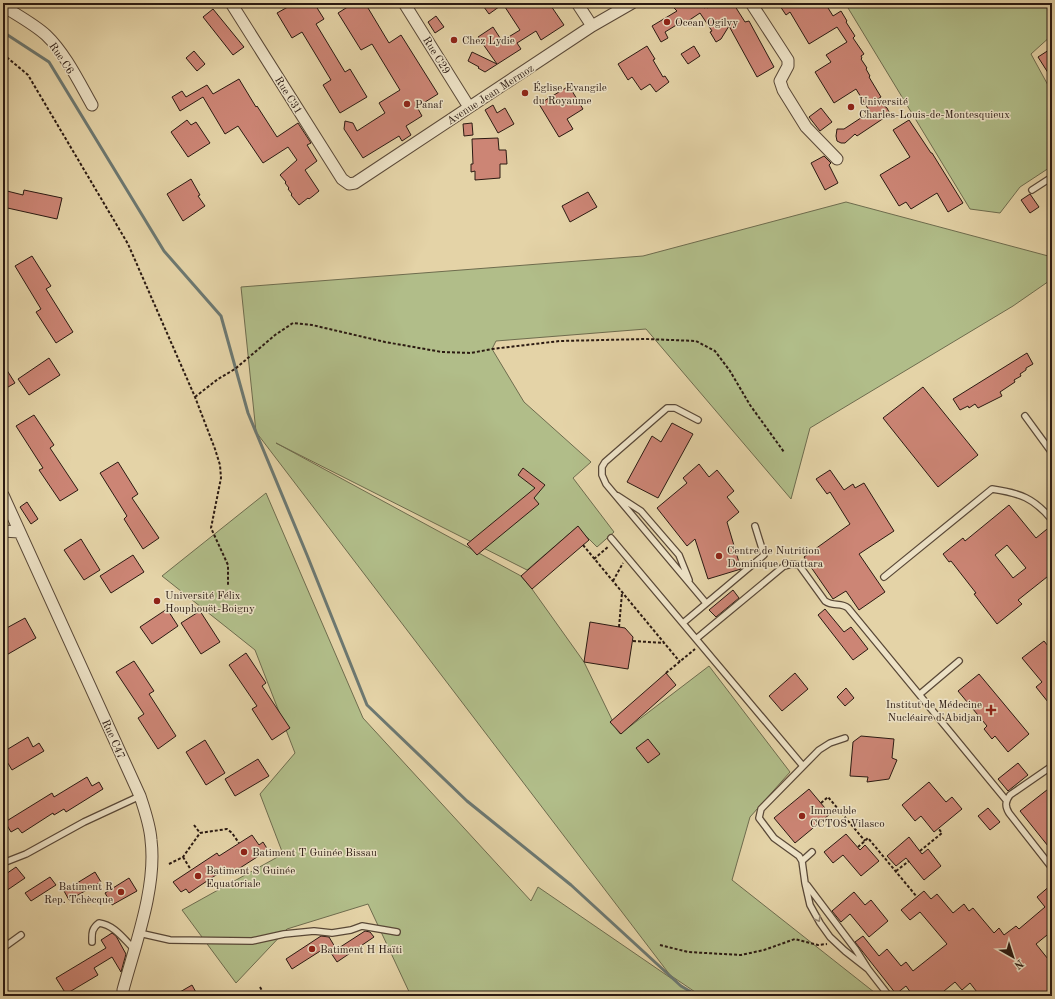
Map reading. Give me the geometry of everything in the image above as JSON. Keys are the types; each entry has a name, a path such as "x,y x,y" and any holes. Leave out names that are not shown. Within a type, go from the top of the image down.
{"street":[{"name":"Rue C31","path":"232,3 342,179 349,184"},
{"name":"Rue C29","path":"404,3 469,107"},
{"path":"577,3 592,26"},
{"name":"Avenue Jean Mermoz","path":"349,184 355,184 592,26 632,3"},
{"path":"751,3 788,60 788,66 780,82 783,90 806,127 837,159"},
{"name":"Rue C6","path":"3,6 45,34 59,51 92,105"},
{"name":"Rue C47","path":"3,495 140,796 148,820 152,842 151,884 123,990 123,996"},
{"path":"3,530 19,532"}],"lane":[{"path":"1032,190 1052,178"},
{"path":"698,420 675,408 667,408 605,462 602,467 602,475 606,484 613,493 706,603"},
{"path":"1024,416 1052,453"},
{"path":"884,577 992,489 1014,492 1035,502 1052,520"},
{"path":"613,493 641,511 682,560 691,584"},
{"path":"683,623 764,555 755,526"},
{"path":"612,540 803,766"},
{"path":"696,639 784,566 792,564 799,565 825,601 830,605 843,604 848,608 920,694 1006,800 1006,807 1009,813 1052,868"},
{"path":"920,694 959,661"},
{"path":"845,738 830,743 819,750 761,809 759,818 774,838 799,856 802,860 810,905 820,923 845,951 868,968"},
{"path":"1006,800 1018,788 1052,766"},
{"path":"3,864 26,854 84,822 140,796"},
{"path":"802,860 812,852"},
{"path":"805,883 889,996"},
{"path":"92,942 92,932 94,926 99,923 107,924 134,949"},
{"path":"139,934 170,940 252,941 284,934 314,931 332,933 351,930 362,926 397,932"},
{"path":"3,948 21,935"}],"path":[{"path":"3,54 28,75 128,244 195,396 220,465 221,478 211,528 228,566 228,585"},
{"path":"195,396 218,379 235,369 275,335 292,323 312,325 385,342 442,352 471,352 560,341 646,339 696,341 715,351 730,371 750,405 784,452"},
{"path":"594,559 612,540"},
{"path":"583,545 680,662"},
{"path":"613,581 626,556"},
{"path":"619,627 622,593"},
{"path":"632,641 664,643"},
{"path":"666,673 701,645"},
{"path":"821,803 828,797 865,841"},
{"path":"194,825 200,833"},
{"path":"920,851 942,833 938,828"},
{"path":"169,864 183,857 200,833 227,829 239,843"},
{"path":"858,847 868,838 917,897"},
{"path":"183,857 191,870"},
{"path":"896,871 909,861"},
{"path":"660,946 688,952 741,955 764,950 796,939 818,945 829,944 834,940"},
{"path":"260,987 265,996"}],"green space":[{"path":"845,3 1052,3 1052,35 1031,54 1049,87 1052,86 1052,166 1020,187 1000,213 970,209"},
{"path":"846,202 1052,257 1052,279 1013,306 810,428 791,499 646,329 496,341 492,349 524,402 591,462 573,478 614,532 597,547 577,527 527,570 276,443 521,576 584,662 620,734 709,666 790,772 750,817 732,880 879,996 701,996 670,975 256,432 241,287 643,256"},
{"path":"266,493 363,718 531,901 538,887 697,996 411,996 368,904 287,929 236,983 182,910 283,854 260,794 295,753 255,650 162,576"}],"building":[{"path":"295,3 314,3 324,19 316,24 345,72 350,69 367,97 340,113 323,85 331,80 302,32 292,38 277,13"},
{"path":"354,3 365,3 389,43 401,35 438,94 417,107 422,116 406,126 411,135 402,141 399,136 363,158 344,129 345,121 353,123 357,131 385,113 379,103 400,90 372,44 361,50 338,13"},
{"path":"481,3 549,3 564,25 541,40 536,31 517,43 521,49 485,72 468,61 472,52 497,64 478,37 493,27 502,41 520,30 503,4 489,14"},
{"path":"682,3 701,3 704,8 707,8 716,3 733,3 745,22 749,21 774,67 757,77 729,26 721,39 716,42 710,32 712,31 700,13 685,23 683,21 665,32 668,38 661,42 652,26 677,11 674,8"},
{"path":"778,3 825,3 833,16 841,11 855,36 853,38 864,54 861,56 861,59 867,68 869,77 881,97 876,100 887,108 890,114 857,136 855,134 845,143 837,141 837,129 844,129 870,112 856,89 834,103 815,72 831,62 826,55 847,42 837,27 809,44 790,12 786,15"},
{"path":"213,9 244,47 233,55 203,17"},
{"path":"436,16 444,27 435,33 428,22"},
{"path":"647,46 663,77 665,76 669,82 656,92 650,84 641,90 632,77 628,80 618,64"},
{"path":"694,46 700,56 688,64 681,54"},
{"path":"1052,48 1052,79 1038,57"},
{"path":"194,51 205,64 197,71 186,58"},
{"path":"239,79 277,137 298,123 311,143 307,145 317,161 305,170 319,191 299,205 291,195 292,194 288,189 289,188 285,183 286,182 280,175 297,160 288,147 263,163 238,126 225,134 203,97 180,111 172,97 182,91 186,97 207,85 213,94"},
{"path":"569,86 583,109 567,119 573,129 559,137 539,104"},
{"path":"493,105 497,113 505,108 514,124 498,133 485,110"},
{"path":"821,108 832,122 820,131 809,117"},
{"path":"187,120 191,125 196,122 210,143 188,157 171,132"},
{"path":"909,120 932,153 963,203 948,212 937,193 911,209 906,202 899,206 880,175 910,157 893,130"},
{"path":"472,123 473,135 464,136 463,124"},
{"path":"498,138 499,150 506,150 507,164 500,164 500,178 475,180 475,171 471,172 471,164 473,164 472,139"},
{"path":"824,156 831,163 829,165 838,183 825,190 811,163"},
{"path":"191,179 200,195 198,196 205,206 183,221 167,194"},
{"path":"3,190 23,195 24,190 62,198 57,219 3,207"},
{"path":"588,192 597,207 570,222 562,206"},
{"path":"1030,194 1039,207 1030,213 1021,200"},
{"path":"32,256 51,286 46,289 73,332 56,343 36,312 41,309 15,266"},
{"path":"1027,353 1033,364 1020,374 1021,376 1014,380 1015,382 1000,392 1002,396 978,408 975,404 969,408 968,406 960,410 953,399"},
{"path":"49,358 60,375 29,395 18,379"},
{"path":"3,364 15,383 3,390"},
{"path":"923,387 978,455 938,487 883,418"},
{"path":"34,415 54,445 50,448 78,490 60,501 39,470 43,468 16,426"},
{"path":"672,423 693,434 658,498 627,482 652,436 661,442"},
{"path":"118,462 138,494 132,498 159,538 143,549 124,519 127,516 100,473"},
{"path":"699,464 709,477 717,470 734,491 727,497 739,512 727,522 741,569 708,579 695,539 687,546 657,508 687,483 683,478"},
{"path":"523,468 545,485 534,498 539,504 477,555 467,544 535,488 518,475"},
{"path":"830,470 844,490 853,484 855,488 864,483 894,531 859,554 885,592 859,610 846,591 833,599 804,557 850,524 830,492 827,494 816,479"},
{"path":"27,502 38,519 31,524 20,507"},
{"path":"1009,505 1036,538 1052,525 1052,573 1018,600 1022,604 997,624 974,594 976,593 951,561 949,562 943,554 963,538 965,541","holes":["1007,545 1026,568 1013,578 995,555"]},
{"path":"578,526 589,540 532,589 521,576"},
{"path":"81,539 100,570 84,580 64,550"},
{"path":"133,555 144,572 111,593 100,576"},
{"path":"733,590 739,598 716,617 709,610"},
{"path":"167,609 178,626 152,644 140,627"},
{"path":"825,609 844,632 851,627 868,649 853,660 818,615"},
{"path":"200,611 220,642 201,654 181,623"},
{"path":"25,618 36,638 3,657 3,630"},
{"path":"590,622 625,628 633,637 628,669 584,662"},
{"path":"1044,641 1052,651 1052,707 1036,687 1042,682 1022,658"},
{"path":"246,653 266,683 262,686 290,728 272,740 252,709 257,706 229,665"},
{"path":"134,661 154,691 149,694 176,736 158,749 138,718 144,714 116,672"},
{"path":"666,673 676,685 621,734 610,722"},
{"path":"795,673 808,689 782,711 769,696"},
{"path":"979,674 1029,734 1008,752 995,736 992,739 984,729 987,726 958,691"},
{"path":"846,688 854,698 845,706 837,697"},
{"path":"861,736 894,739 892,758 897,760 889,779 867,782 868,777 850,776 853,742"},
{"path":"28,737 33,747 39,743 44,751 12,770 3,755 3,752"},
{"path":"648,739 660,754 648,763 636,748"},
{"path":"205,740 225,773 206,785 186,752"},
{"path":"258,759 269,776 235,796 225,779"},
{"path":"1018,763 1028,775 1008,791 998,779"},
{"path":"87,777 92,786 99,782 103,789 66,812 64,809 54,815 53,813 22,833 18,828 11,832 5,822 52,793 54,797"},
{"path":"929,782 946,802 952,797 962,809 934,832 921,816 915,821 902,805"},
{"path":"1052,786 1052,851 1020,811"},
{"name":"Immeuble CCTOS Vilasco","path":"809,789 830,814 795,843 774,818"},
{"path":"988,808 1000,822 990,830 978,816"},
{"path":"846,834 860,850 865,845 879,861 861,876 843,855 833,863 824,852"},
{"path":"252,835 259,845 263,842 268,850 229,875 225,869 189,893 186,889 181,892 173,882 217,853 219,856"},
{"path":"909,837 922,854 928,849 941,866 924,880 906,858 896,866 887,856"},
{"path":"16,867 25,878 3,893 3,876"},
{"path":"95,872 101,882 69,900 64,891"},
{"path":"50,877 56,885 31,901 25,893"},
{"name":"Batiment R Rep. Tchècque","path":"129,878 137,891 112,905 105,893"},
{"path":"1052,884 1052,931 1036,944 1052,964 1052,991 1046,996 980,996 970,983 962,990 955,982 938,996 913,996 906,986 896,994 855,942 863,936 879,956 887,949 901,966 906,962 913,971 947,944 920,912 910,920 901,910 924,891 931,899 937,894 953,913 964,904 969,911 973,908 994,933 999,928 1004,935 1016,926 1019,929 1045,907 1037,897"},
{"path":"854,892 865,905 871,900 888,921 869,937 850,914 841,922 832,911"},
{"path":"365,931 370,932 374,937 337,962 331,953"},
{"path":"112,933 116,936 126,954 121,972 112,957 94,968 98,975 66,994 56,978 106,948 101,940"},
{"name":"Batiment H Haïti","path":"321,936 329,937 335,947 328,951 325,948 292,969 286,959"},
{"path":"192,985 198,996 173,996"}],"waterway":[{"path":"3,32 49,62 164,251 221,316 248,413 367,705 467,801 571,885 681,986 698,996"}],"place":[{"name":"Ocean Ogilvy","path":"667,22"},
{"name":"Chez Lydie","path":"454,40"},
{"name":"Église Evangile du Royaume","path":"525,93"},
{"name":"Panaf","path":"407,104"},
{"name":"Université Charles-Louis-de-Montesquieux","path":"851,107"},
{"name":"Centre de Nutrition Dominique Ouattara","path":"719,556"},
{"name":"Université Félix Houphouët-Boigny","path":"157,601"},
{"name":"Institut de Médecine Nucléaire d'Abidjan","path":"991,710"},
{"name":"Immeuble CCTOS Vilasco","path":"802,816"},
{"name":"Batiment T Guinée Bissau","path":"244,852"},
{"name":"Batiment S Guinée Equatoriale","path":"198,876"},
{"name":"Batiment R Rep. Tchècque","path":"121,892"},
{"name":"Batiment H Haïti","path":"312,949"}]}
